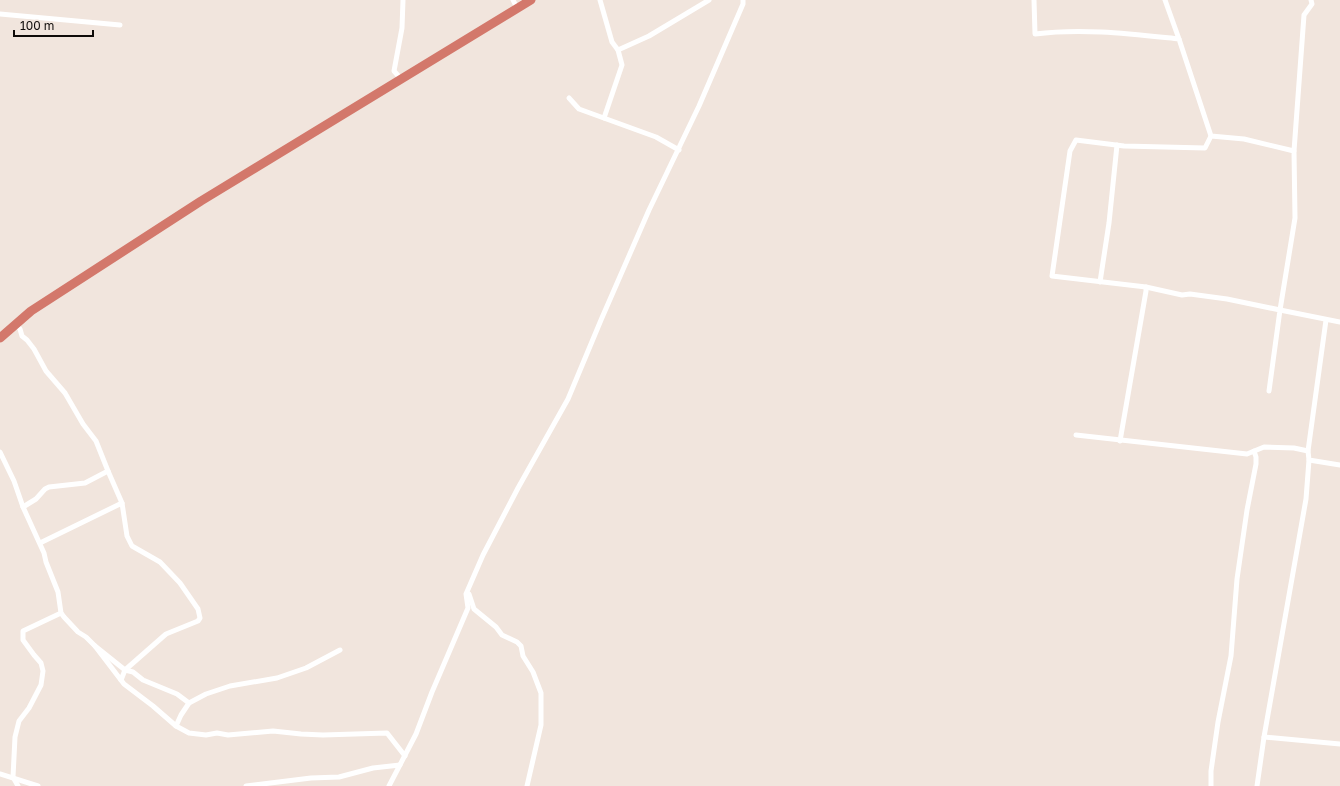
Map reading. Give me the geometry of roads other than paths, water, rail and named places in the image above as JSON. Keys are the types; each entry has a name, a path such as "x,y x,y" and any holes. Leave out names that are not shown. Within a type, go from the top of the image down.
{"highway":[{"path":"0,338 31,311 194,205 401,79 515,4 530,0"}],"street":[{"path":"401,79 394,71 402,28 402,0"},
{"path":"600,0 612,42 618,50 622,65 604,118"},
{"path":"618,50 649,36 709,0"},
{"path":"389,786 416,734 432,692 468,608 466,594 483,555 518,488 568,400 607,305 649,210 679,150 743,4 743,0"},
{"path":"1034,0 1035,34 1058,31 1128,34 1179,39"},
{"path":"1165,0 1211,136 1205,148 1117,145 1076,140 1070,151 1065,179 1052,276 1146,287 1182,295 1190,294 1340,322"},
{"path":"1269,391 1295,218 1294,150 1304,15 1312,4 1311,0"},
{"path":"0,14 120,25"},
{"path":"569,98 579,109 656,137 679,150"},
{"path":"1211,136 1244,139 1294,150"},
{"path":"1100,282 1109,223 1117,145"},
{"path":"1120,441 1146,287"},
{"path":"1257,786 1264,737 1306,499 1309,460 1308,451 1326,320"},
{"path":"16,324 20,329 22,336 34,349 46,371 65,393 83,424 96,441 122,503 127,536 132,546 160,562 180,583 198,610 200,618 198,621 166,634 125,670 121,680"},
{"path":"1076,435 1247,454 1264,447 1294,448 1308,451"},
{"path":"1211,786 1211,771 1218,722 1231,656 1237,579 1247,510 1256,464 1254,451"},
{"path":"0,452 14,481 23,507 44,553 58,592 61,613 71,626 125,670 133,672 144,680 177,694 189,703"},
{"path":"1309,460 1340,465"},
{"path":"23,507 36,499 45,489 49,487 85,483 108,471"},
{"path":"40,543 122,503"},
{"path":"468,591 474,609 496,627 502,634 517,642 521,646 523,656 533,672 541,693 541,725 527,786"},
{"path":"18,786 13,777 15,737 20,721 29,708 41,685 43,671 41,663 23,640 23,631 61,613"},
{"path":"95,646 124,684 176,726 189,732 206,735 217,733 228,735 273,731 329,735 387,733 405,756"},
{"path":"176,726 189,703 206,694 230,686 277,678 306,668 340,650"},
{"path":"1264,737 1340,744"},
{"path":"246,786 311,778 339,777 373,768 400,765"},
{"path":"0,774 38,786"}]}
